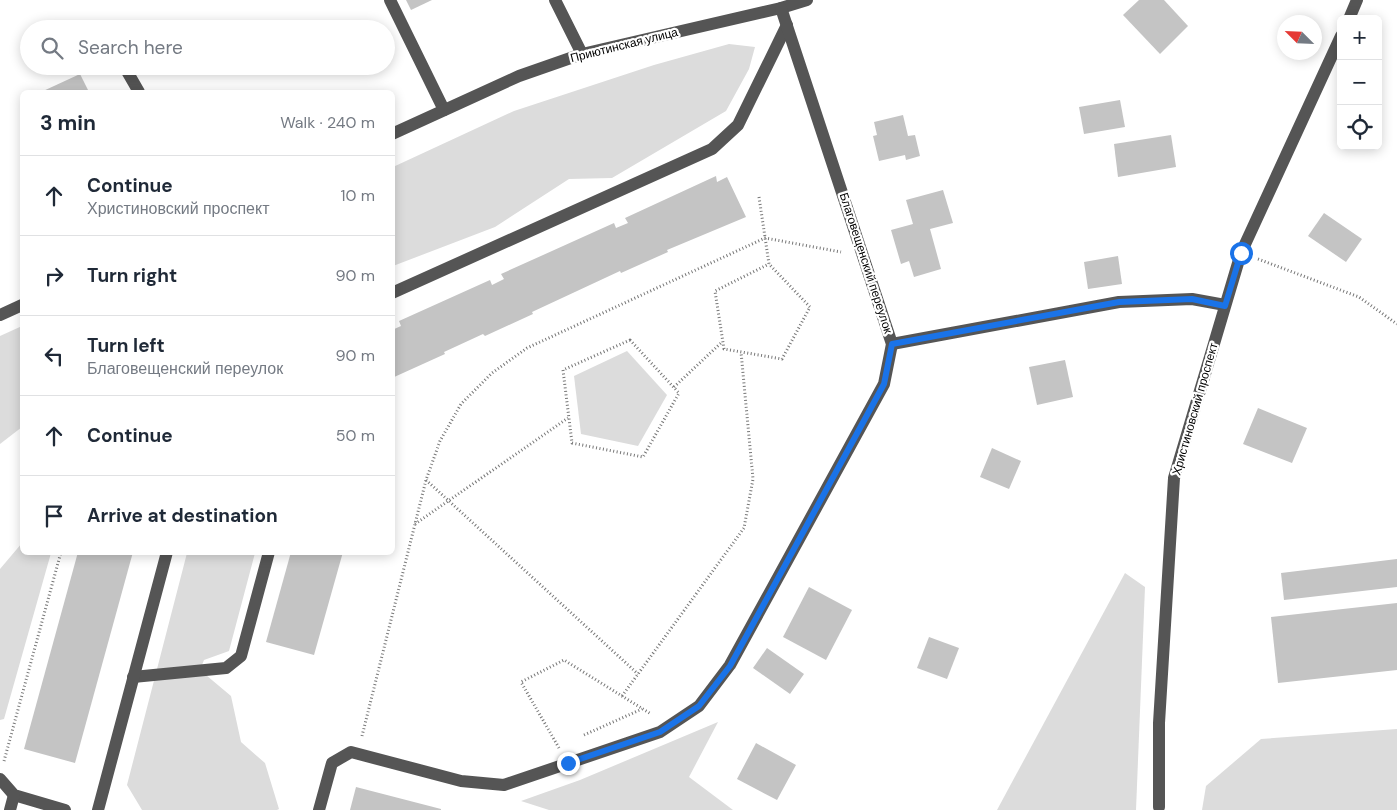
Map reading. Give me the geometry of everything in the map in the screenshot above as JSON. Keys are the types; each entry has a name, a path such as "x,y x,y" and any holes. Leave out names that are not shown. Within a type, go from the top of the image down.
{"street":[{"path":"390,0 444,110"},
{"path":"555,0 582,54"},
{"name":"Приютинская улица","path":"395,133 519,76 582,54 781,8 807,0"},
{"path":"1351,15 1358,0"},
{"name":"Благовещенский переулок","path":"357,754 461,781 504,785 660,732 699,706 730,666 884,384 892,344 781,8"},
{"path":"395,292 712,149 738,125 787,25"},
{"name":"Христиновский проспект","path":"1159,807 1160,723 1174,478 1241,253 1337,45"},
{"path":"129,75 138,90"},
{"path":"892,344 1119,302 1192,299 1225,306"},
{"path":"0,315 20,306"},
{"path":"98,810 166,555"},
{"path":"133,677 226,668 241,656 268,555"},
{"path":"319,810 332,763 351,752 357,754"},
{"path":"0,779 14,795 65,810"},
{"path":"10,810 14,795"}],"path":[{"path":"759,197 768,264 810,307 782,359 724,349 722,342 715,290 768,264"},
{"path":"357,754 426,480 440,441 461,404 492,373 527,348 765,238 863,256"},
{"path":"1241,253 1359,297 1397,324"},
{"path":"630,340 674,387 679,393 643,457 572,442 563,370 630,340"},
{"path":"674,387 722,342"},
{"path":"622,696 744,528 753,479 741,352"},
{"path":"414,524 569,418"},
{"path":"426,480 638,674"},
{"path":"3,765 61,555"},
{"path":"568,763 521,682 564,660 670,726"},
{"path":"576,739 643,709"},
{"path":"559,747 567,743"}],"shaded area":[{"path":"729,44 755,47 749,69 726,111 612,178 569,179 495,227 395,265 395,166 514,111 654,65"},
{"path":"20,327 20,429 0,444 0,336"},
{"path":"627,351 667,395 638,446 581,434 574,376"},
{"path":"20,545 20,555 50,555 4,719 0,720 0,569"},
{"path":"186,555 254,555 229,651 204,660 200,670 231,696 241,742 265,763 279,809 142,810 127,785"},
{"path":"1125,573 1145,587 1136,810 997,810"},
{"path":"718,722 689,777 733,810 549,810 521,801 580,780"},
{"path":"1397,729 1397,810 1202,810 1206,786 1261,739"}],"building":[{"path":"406,0 432,0 411,10"},
{"path":"1139,0 1164,0 1188,26 1160,54 1123,15"},
{"path":"80,75 88,90 45,90"},
{"path":"1120,100 1125,127 1084,134 1079,107"},
{"path":"903,115 908,136 915,135 920,156 906,160 905,155 879,161 873,136 877,135 874,122"},
{"path":"1171,135 1176,167 1118,177 1114,144"},
{"path":"716,176 717,182 727,177 746,217 667,250 668,252 621,273 620,271 532,312 533,314 485,336 483,334 395,377 395,329 401,326 399,321 490,280 492,285 504,279 501,274 614,223 616,228 628,223 625,218"},
{"path":"943,190 953,223 930,229 941,269 914,277 909,261 901,264 891,230 913,224 906,200"},
{"path":"1324,213 1362,239 1346,262 1308,236"},
{"path":"1118,256 1122,284 1088,289 1084,262"},
{"path":"1065,360 1073,397 1037,405 1029,367"},
{"path":"1258,408 1307,428 1292,463 1243,444"},
{"path":"992,448 1021,461 1009,489 980,477"},
{"path":"77,555 132,555 75,763 24,749"},
{"path":"290,555 342,555 314,655 266,642"},
{"path":"1397,559 1397,587 1284,600 1281,573"},
{"path":"809,587 852,610 826,660 783,637"},
{"path":"1397,603 1397,670 1278,683 1271,617"},
{"path":"929,637 959,648 947,679 917,668"},
{"path":"767,648 804,674 790,694 753,668"},
{"path":"756,743 796,765 777,800 737,779"},
{"path":"356,787 441,809 441,810 350,810"}],"route":[{"path":"568,763 660,732 699,706 730,666 884,384 892,344 1119,302 1192,299 1225,306 1241,253"}]}
